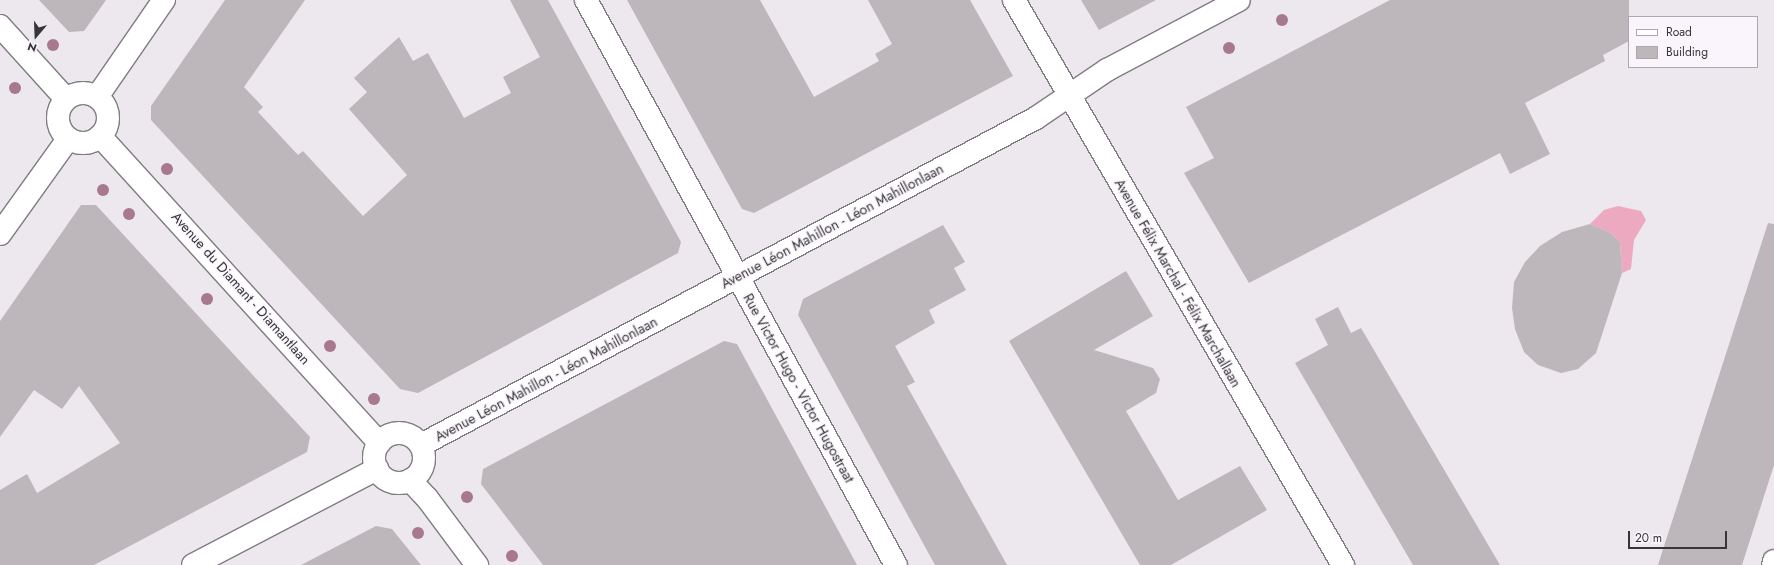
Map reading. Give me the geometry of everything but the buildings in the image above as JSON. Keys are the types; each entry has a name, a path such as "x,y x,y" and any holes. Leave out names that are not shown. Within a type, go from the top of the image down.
{"street":[{"path":"97,97 164,0"},
{"name":"Rue Victor Hugo - Victor Hugostraat","path":"586,0 896,565"},
{"name":"Avenue Félix Marchal - Félix Marchallaan","path":"1014,0 1343,565"},
{"name":"Avenue Léon Mahillon - Léon Mahillonlaan","path":"421,445 1036,118 1107,70 1239,0"},
{"path":"0,26 66,99"},
{"path":"81,92 97,97 104,105 108,116 106,127 100,136 82,143 68,139 58,122 59,110 66,99 81,92"},
{"name":"Avenue du Diamant - Diamantlaan","path":"100,136 379,443"},
{"path":"0,234 68,139"},
{"path":"398,433 411,436 421,445 424,463 421,472 410,480 393,483 382,476 377,469 374,454 379,443 386,437 398,433"},
{"path":"193,565 377,469"},
{"path":"410,480 427,498 477,565"},
{"path":"1773,565 1774,561"}],"shaded area":[{"path":"1618,206 1641,211 1646,220 1634,240 1631,269 1622,273 1620,242 1611,233 1590,224 1604,210"}]}
